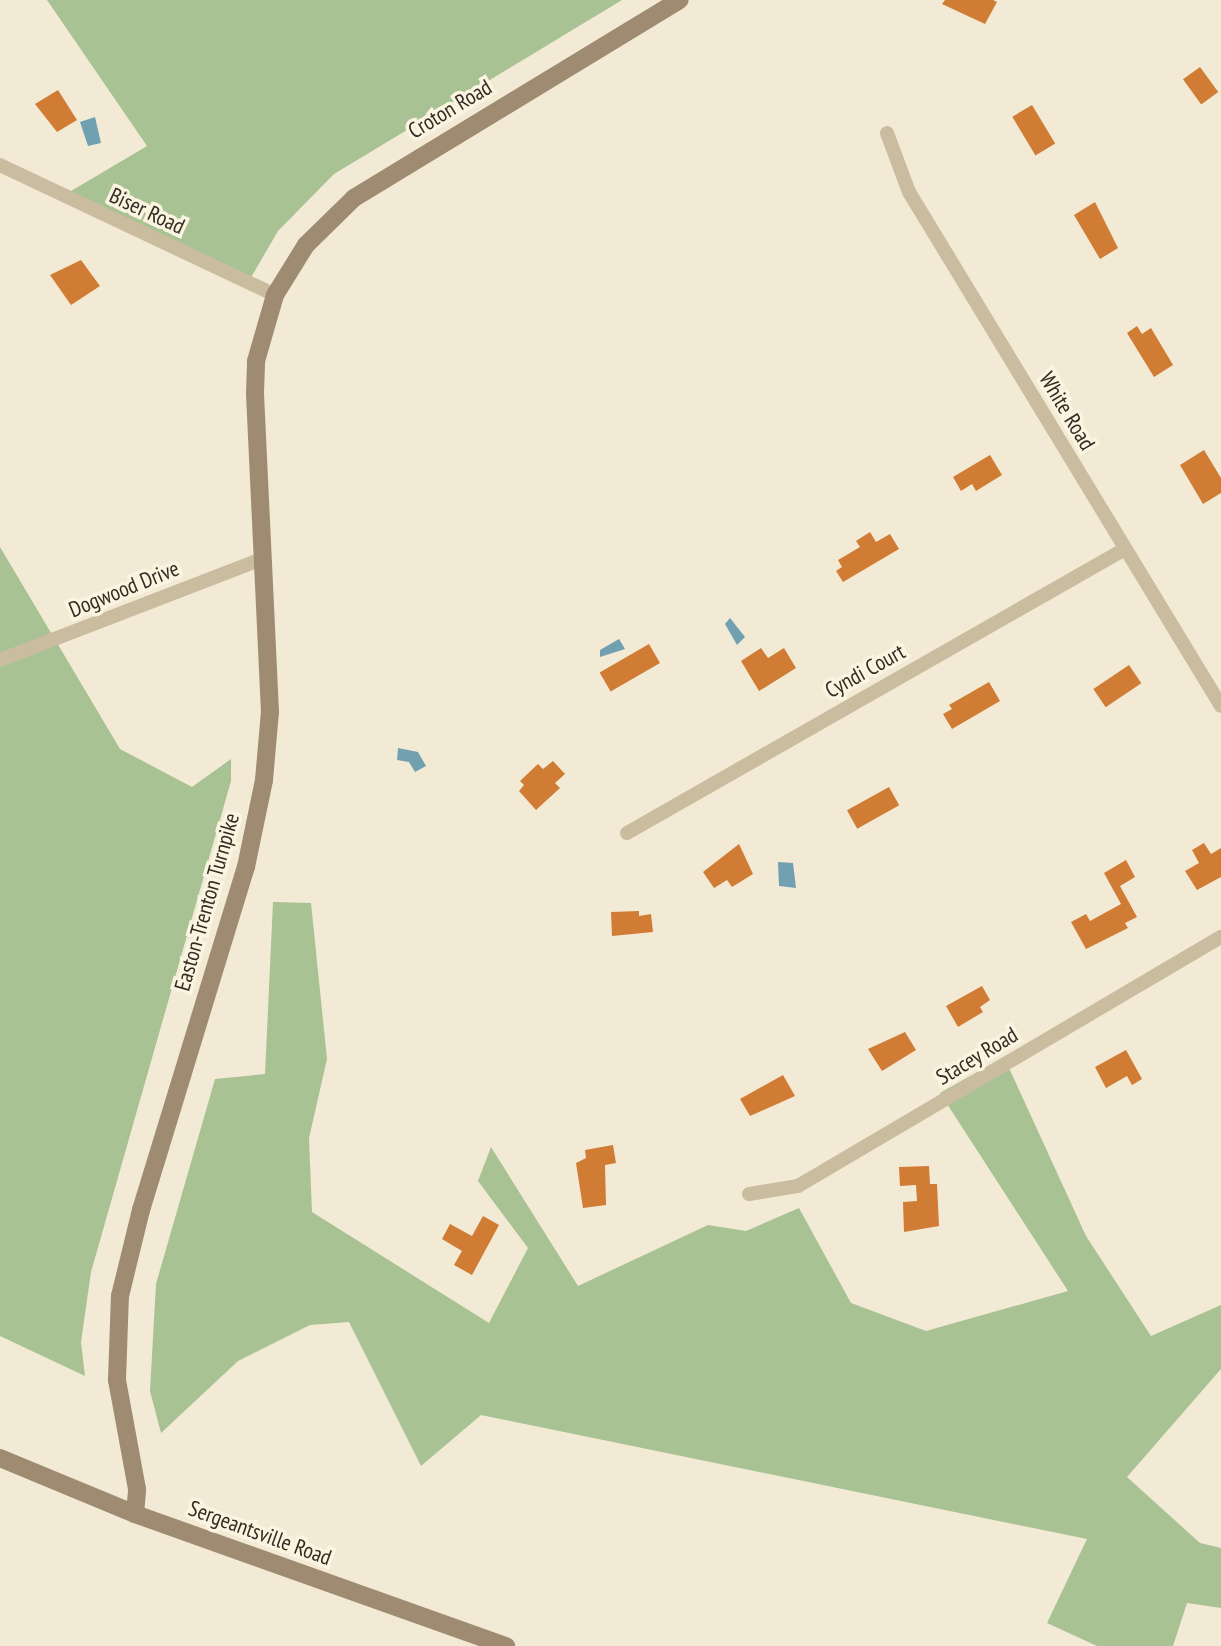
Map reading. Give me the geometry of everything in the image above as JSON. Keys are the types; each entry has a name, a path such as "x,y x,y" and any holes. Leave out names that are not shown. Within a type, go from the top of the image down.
{"main road":[{"name":"Croton Road","path":"275,295 306,245 354,198 680,0"},
{"name":"Easton-Trenton Turnpike","path":"135,1514 137,1489 117,1380 117,1323 141,1210 254,837 270,712 256,361 275,295"},
{"name":"Sergeantsville Road","path":"0,1458 135,1514 506,1646"}],"street":[{"name":"White Road","path":"887,133 904,183 1221,706"},
{"name":"Biser Road","path":"0,165 275,295"},
{"name":"Cyndi Court","path":"627,833 1125,549"},
{"name":"Dogwood Drive","path":"0,660 264,558"},
{"name":"Stacey Road","path":"749,1194 798,1186 1221,937"}],"green space":[{"path":"47,0 622,0 334,174 278,231 246,286 61,197 147,146"},
{"path":"0,547 120,749 192,787 231,759 231,781 91,1272 81,1342 85,1376 0,1336"},
{"path":"273,902 311,903 327,1059 309,1138 312,1212 489,1323 528,1248 478,1181 491,1147 578,1286 708,1225 746,1231 799,1208 851,1303 926,1331 1068,1291 940,1093 1004,1057 1086,1236 1151,1336 1221,1305 1221,1369 1127,1477 1200,1543 1221,1548 1221,1608 1187,1603 1173,1646 1097,1646 1047,1623 1087,1539 481,1415 421,1466 349,1322 310,1325 238,1361 161,1433 150,1391 156,1284 215,1079 265,1074"}],"water":[{"path":"95,117 101,143 88,146 80,122"},
{"path":"730,618 745,637 737,645 725,624"},
{"path":"619,639 625,649 600,657 600,650"},
{"path":"398,748 418,752 426,766 415,772 409,762 397,760"},
{"path":"778,862 793,863 796,888 779,886"}],"building":[{"path":"945,0 997,2 985,24 942,4"},
{"path":"1200,67 1218,92 1201,104 1183,79"},
{"path":"58,90 77,120 57,132 35,104"},
{"path":"1032,105 1055,144 1035,155 1012,117"},
{"path":"1095,202 1118,248 1100,259 1074,215"},
{"path":"81,260 100,286 71,305 50,275"},
{"path":"1137,326 1142,334 1151,328 1173,365 1154,377 1127,333"},
{"path":"1204,450 1221,478 1221,493 1203,504 1180,465"},
{"path":"990,455 1002,475 976,491 972,484 961,491 953,477"},
{"path":"870,532 876,542 890,534 899,549 843,582 836,571 842,567 838,560 860,547 856,541"},
{"path":"649,644 660,663 611,692 600,672"},
{"path":"761,648 768,658 784,648 796,668 759,691 741,661"},
{"path":"1129,665 1141,683 1106,707 1093,689"},
{"path":"989,682 1000,701 952,729 943,714 952,709 949,705"},
{"path":"553,761 565,774 555,783 560,788 536,810 519,791 524,785 520,781 538,764 543,769"},
{"path":"889,787 899,805 857,829 847,810"},
{"path":"1204,843 1211,854 1221,848 1221,877 1197,890 1185,871 1199,863 1192,850"},
{"path":"739,844 753,874 732,887 727,880 714,888 703,872"},
{"path":"1126,860 1135,877 1120,886 1137,917 1125,923 1128,928 1086,949 1071,922 1086,914 1090,921 1121,904 1104,873"},
{"path":"639,911 639,916 651,914 653,932 612,936 611,912"},
{"path":"982,986 990,1000 980,1007 983,1012 958,1027 946,1006"},
{"path":"905,1032 916,1050 882,1071 868,1049"},
{"path":"1126,1050 1142,1079 1132,1085 1127,1076 1106,1088 1095,1067"},
{"path":"783,1075 795,1096 750,1116 740,1099"},
{"path":"613,1145 616,1163 605,1165 606,1205 583,1208 576,1163 586,1158 585,1150"},
{"path":"929,1166 930,1184 937,1184 939,1226 904,1232 903,1202 917,1201 916,1185 900,1186 899,1167"},
{"path":"483,1216 499,1225 472,1275 454,1265 462,1251 442,1239 450,1224 472,1236"}]}
